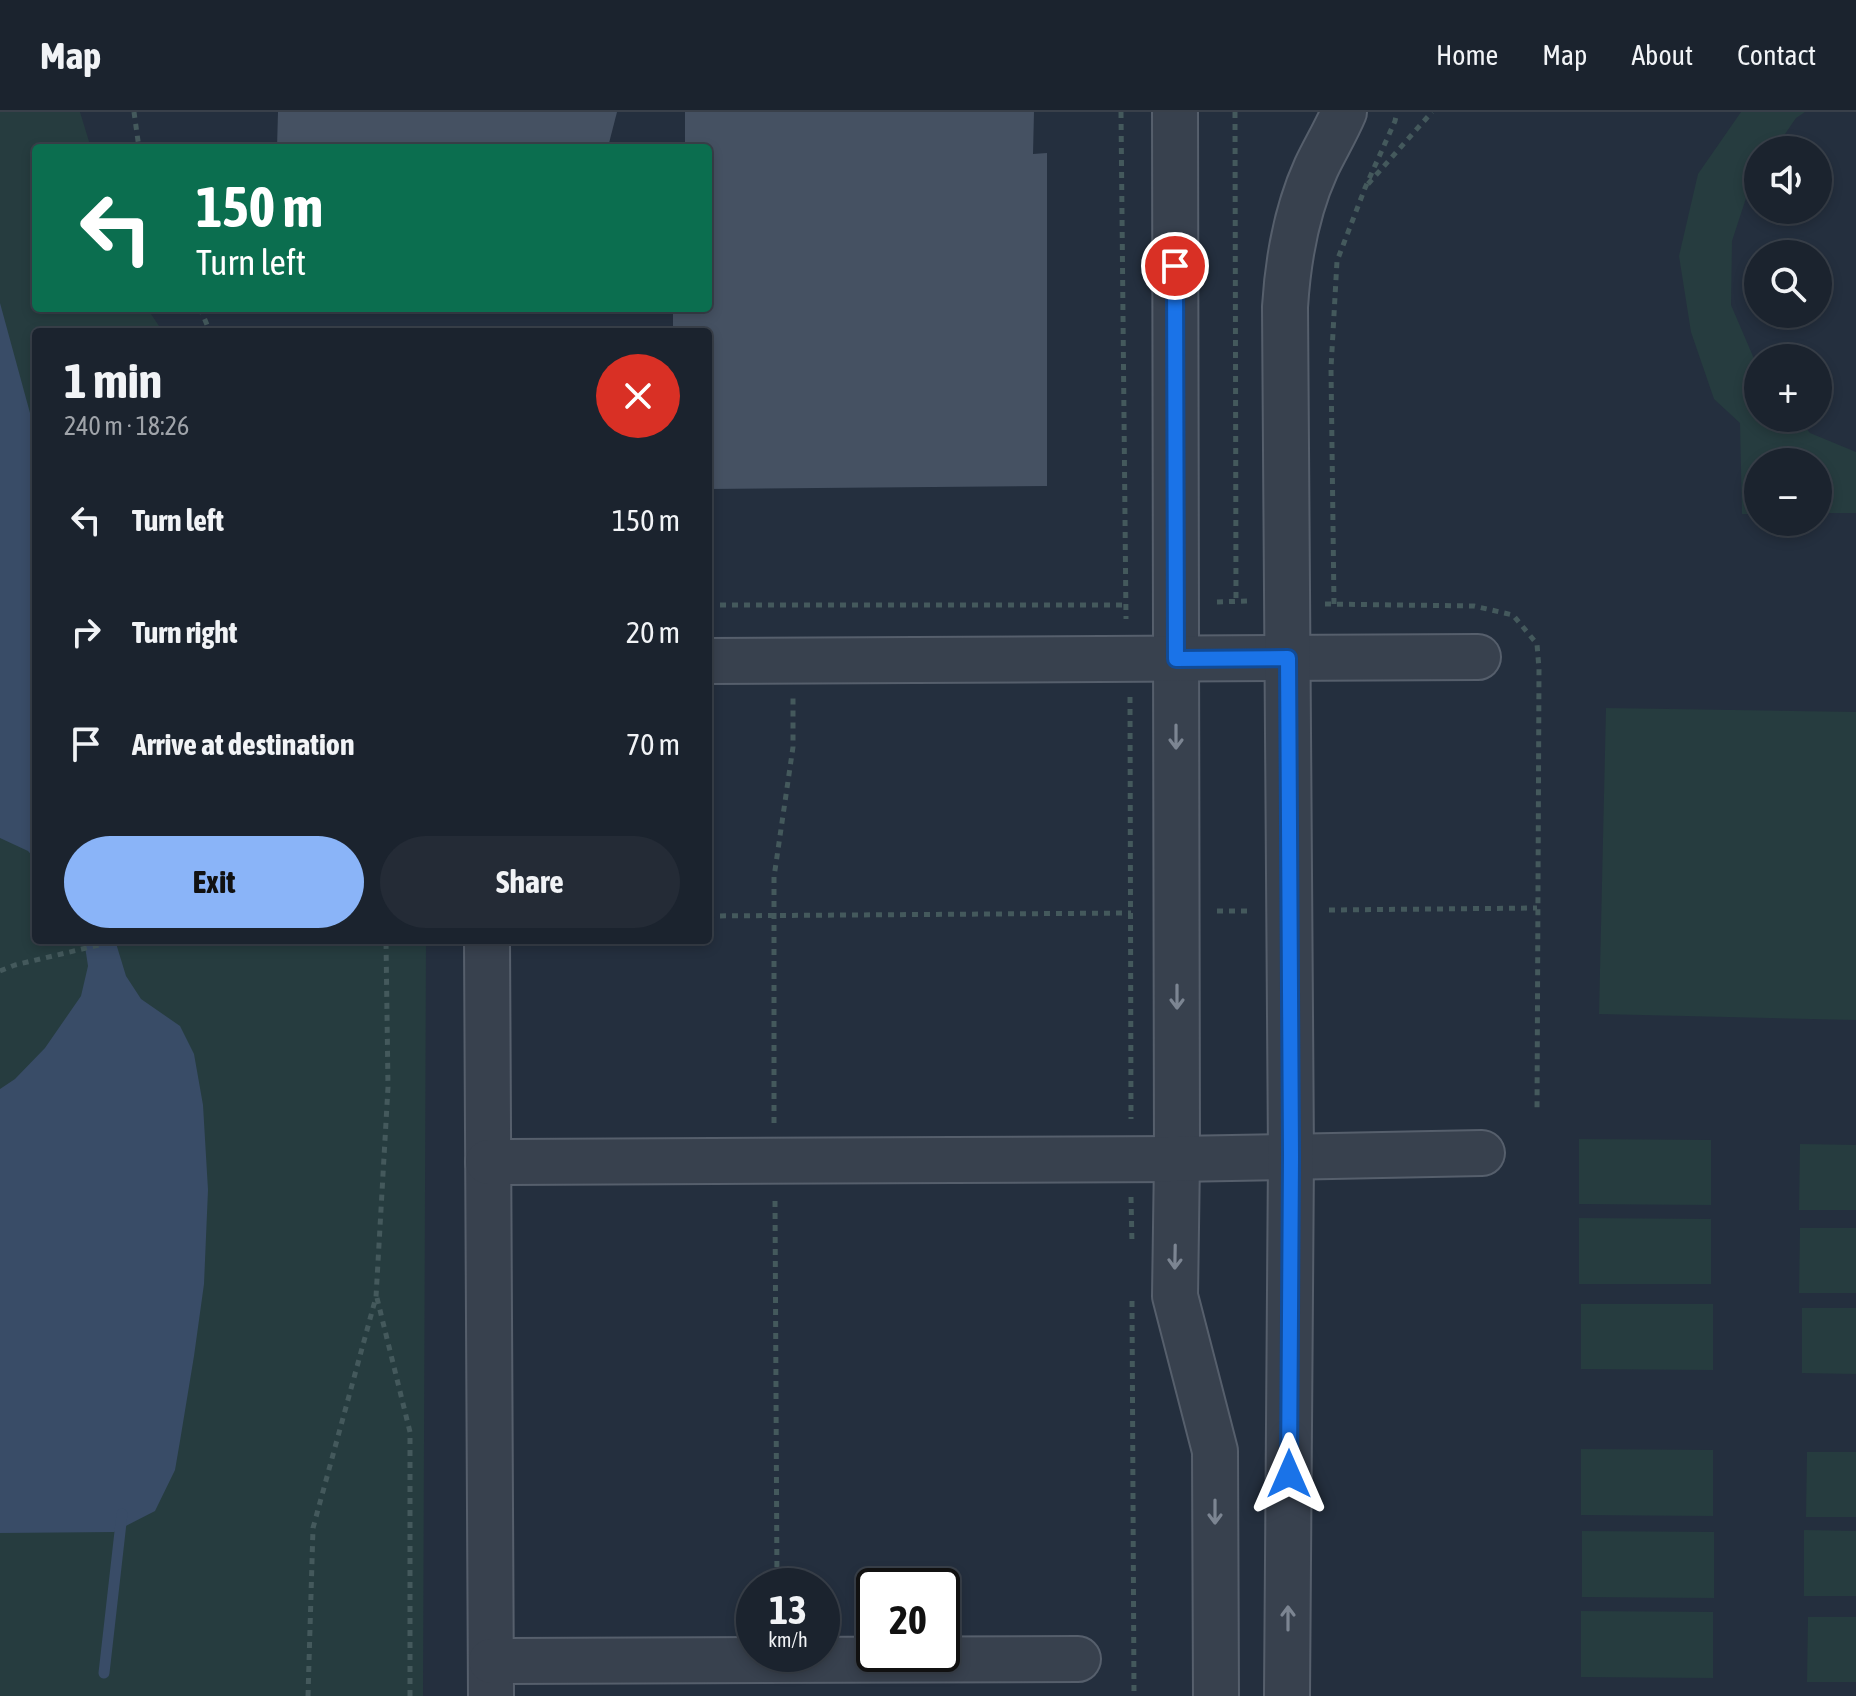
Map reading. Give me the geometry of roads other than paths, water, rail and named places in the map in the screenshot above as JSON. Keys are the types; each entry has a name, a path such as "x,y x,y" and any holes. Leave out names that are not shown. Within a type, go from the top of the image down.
{"lane":[{"path":"1175,112 1175,1296 1215,1451 1216,1696"},
{"path":"1287,1696 1291,1156 1285,307 1287,266 1298,218 1315,169 1344,112"},
{"path":"712,661 1478,657"},
{"path":"487,944 491,1678 1078,1659"},
{"path":"488,1162 1177,1159 1482,1153"}],"water":[{"path":"0,303 32,420 32,856 0,838"},
{"path":"85,944 116,944 126,976 141,999 180,1026 194,1054 203,1105 208,1190 204,1284 194,1356 175,1470 155,1511 114,1532 0,1533 0,1089 15,1079 45,1048 81,996 88,966"}],"waterway":[{"path":"104,1673 122,1514"}]}
